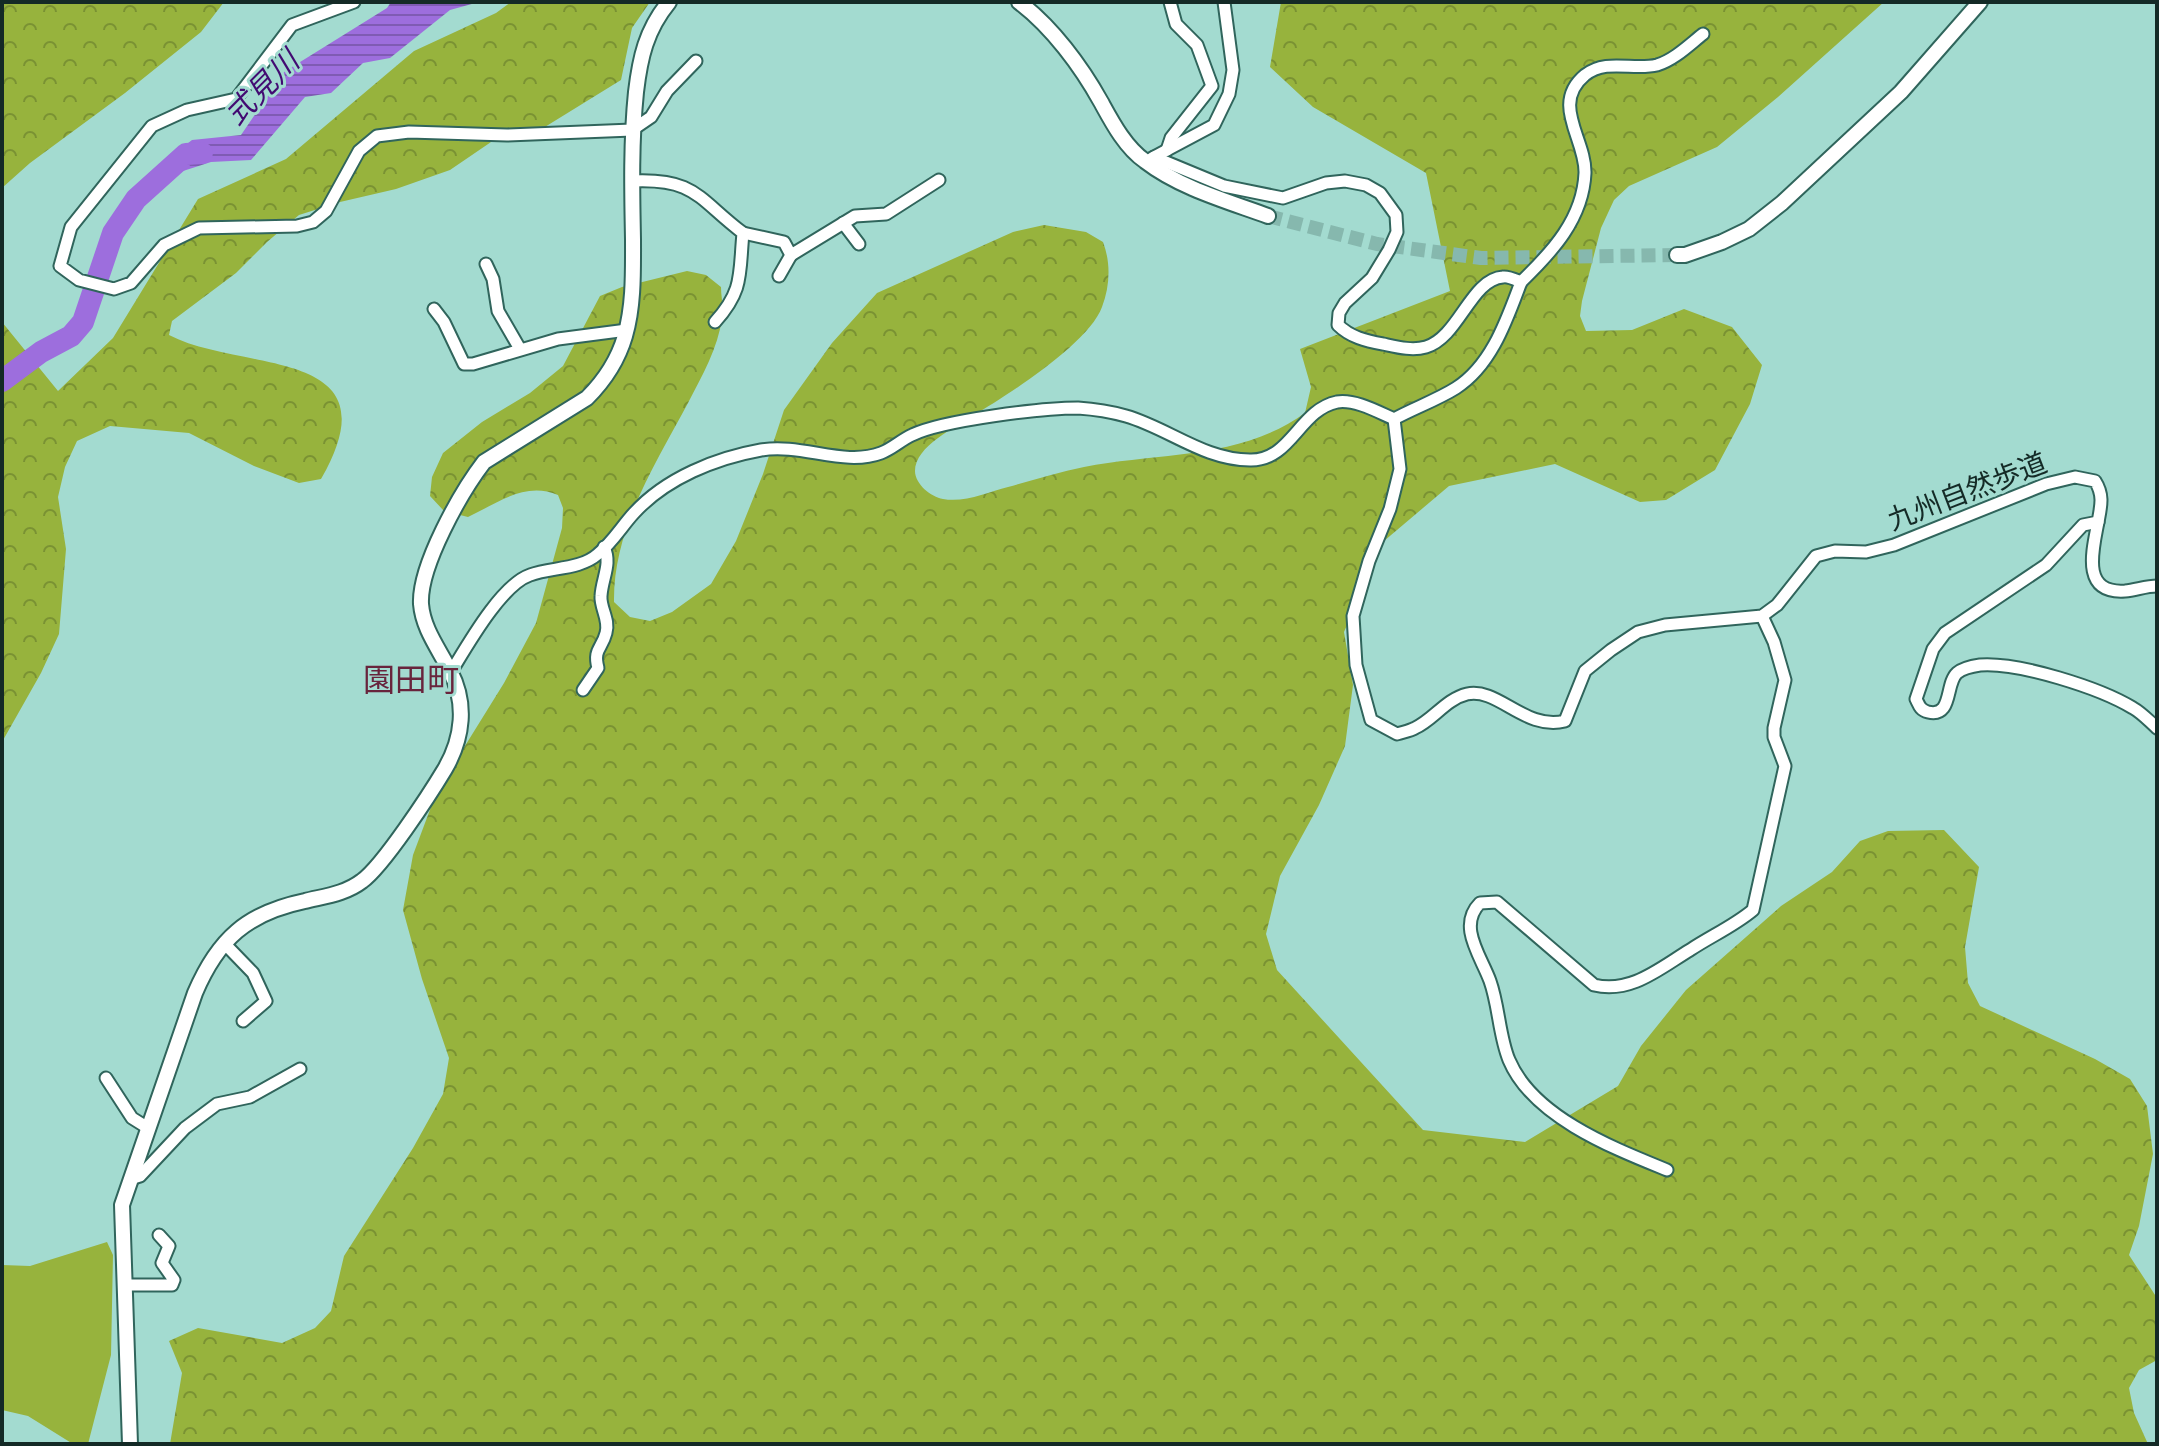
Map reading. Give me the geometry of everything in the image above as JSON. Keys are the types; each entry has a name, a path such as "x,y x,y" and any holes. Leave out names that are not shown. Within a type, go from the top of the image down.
{"street":[{"path":"354,2 292,25 236,99 187,110 152,126 71,227 60,266 79,280 114,289 131,283 164,245 199,228 297,226 313,222 326,211 359,151 377,136 409,132 507,135 632,130 651,117 667,91 696,61"},
{"path":"130,1444 122,1205 195,993 208,964 244,924 276,907 348,890 365,879 445,768 462,716 459,693 435,645 422,607 421,590 426,567 472,477 484,462 587,398 601,384 616,359 627,330 633,274 632,130 643,49 650,28 669,2"},
{"path":"1019,2 1043,23 1100,100 1111,122 1148,159 1196,189 1268,216"},
{"path":"1167,150 1171,138 1212,86 1197,45 1176,24 1170,2"},
{"path":"1148,159 1214,125 1229,94 1233,70 1224,2"},
{"path":"1677,255 1722,242 1749,229 1782,203 1901,92 1980,2"},
{"path":"451,672 481,624 515,583 534,574 584,562 604,547 651,495 683,476 725,458 789,447 854,458 881,453 913,434 953,424 1079,408 1126,416 1232,460 1255,461 1277,454 1306,421 1321,409 1338,402 1366,407 1394,419 1458,387 1483,362 1504,325 1521,282 1566,233 1580,201 1585,172 1580,141 1569,117 1571,96 1583,76 1610,66 1655,65 1671,58 1703,34"},
{"path":"1148,159 1224,186 1283,198 1326,183 1345,181 1366,185 1380,193 1396,215 1397,232 1372,278 1345,303 1339,313 1338,325 1346,334 1412,349 1426,347 1438,341 1456,324 1475,297 1493,280 1504,276 1521,282"},
{"path":"632,181 658,180 699,193 743,233 784,242 791,255"},
{"path":"779,276 791,255 843,223 855,216 886,214 939,180"},
{"path":"843,223 859,244"},
{"path":"715,322 737,292 743,233"},
{"path":"486,264 493,279 498,311 520,349"},
{"path":"434,309 444,322 464,364 558,339 627,330"},
{"path":"1394,419 1400,469 1390,509 1369,561 1353,616 1356,665 1366,704 1371,720 1383,728 1397,734 1416,728 1466,694 1483,694 1532,720 1552,724 1565,721 1585,671 1638,632 1665,625 1762,616 1774,642 1785,680 1774,737 1785,766 1753,910 1687,951 1665,969 1634,983 1609,989 1594,985 1497,902 1480,903 1468,921 1473,942 1491,983 1507,1057 1520,1081 1543,1104 1570,1124 1617,1150 1667,1170"},
{"name":"九州自然歩道","path":"1762,616 1777,605 1816,556 1835,551 1866,552 1894,545 2046,484 2075,477 2095,481 2102,499 2098,522"},
{"path":"2157,586 2125,591 2112,590 2100,583 2093,575 2091,562 2098,522 2083,525 2046,565 1945,633 1933,649 1916,699 1920,708 1939,711 1944,707 1958,671 1979,665 2020,667 2115,700 2134,709 2157,728"},
{"path":"583,690 598,668 595,654 606,634 601,598 609,558 604,547"},
{"path":"224,943 253,973 266,1001 243,1021"},
{"path":"130,1179 140,1176 185,1128 217,1104 250,1097 300,1069"},
{"path":"106,1078 132,1118 148,1128"},
{"path":"125,1285 172,1285 174,1280 162,1263 169,1246 159,1235"}],"green space":[{"path":"2,2 224,2 201,32 30,163 2,188"},
{"path":"511,2 650,2 632,28 621,80 540,130 494,140 450,170 396,189 299,215 236,273 172,321 169,335 199,347 301,371 326,385 340,405 340,436 321,479 299,483 254,466 189,433 110,426 77,441 65,467 58,497 66,549 59,634 2,742 2,322 58,391 113,338 198,199 286,159 414,51 496,13"},
{"path":"1281,2 1884,2 1717,147 1629,186 1614,200 1601,228 1582,301 1580,316 1586,331 1632,330 1684,309 1732,327 1762,365 1750,404 1715,470 1666,500 1640,502 1555,464 1449,486 1384,541 1344,632 1353,685 1345,746 1319,805 1280,876 1266,934 1277,970 1423,1130 1525,1142 1618,1086 1641,1046 1686,990 1781,906 1832,872 1860,841 1888,831 1944,830 1979,867 1965,947 1968,983 1980,1006 2095,1059 2130,1079 2147,1106 2153,1154 2139,1226 2129,1255 2157,1298 2157,1360 2139,1370 2129,1388 2134,1413 2148,1444 170,1444 182,1373 169,1341 198,1328 282,1343 315,1328 331,1311 344,1256 413,1148 443,1094 449,1058 403,910 413,855 437,791 504,683 536,623 562,528 563,508 558,495 534,491 512,496 468,517 444,511 430,496 432,477 443,453 482,422 530,393 563,366 600,296 622,287 687,271 706,275 721,287 723,314 713,351 638,498 620,549 614,602 630,617 650,621 672,612 711,584 736,541 784,410 832,343 877,293 1013,232 1044,225 1086,232 1103,242 1108,274 1102,307 1094,321 1065,352 1007,395 929,445 917,462 915,471 924,489 943,499 968,498 1084,467 1227,447 1280,428 1305,413 1311,387 1300,349 1450,291 1426,173 1313,107 1270,67"},
{"path":"107,1242 113,1255 111,1355 88,1444 73,1444 28,1416 2,1410 2,1265 30,1266"}],"shaded area":[{"path":"391,2 479,2 450,10 390,58 363,63 331,93 305,97 251,160 211,162 180,172 174,154 192,140 241,135 284,72 387,8"}],"waterway":[{"name":"式見川","path":"2,381 41,352 71,336 83,322 113,233 136,199 186,154 202,153"}],"tunnel":[{"path":"1268,216 1377,244 1481,258 1677,255"}],"district":[{"name":"園田町","path":"411,680"}]}
